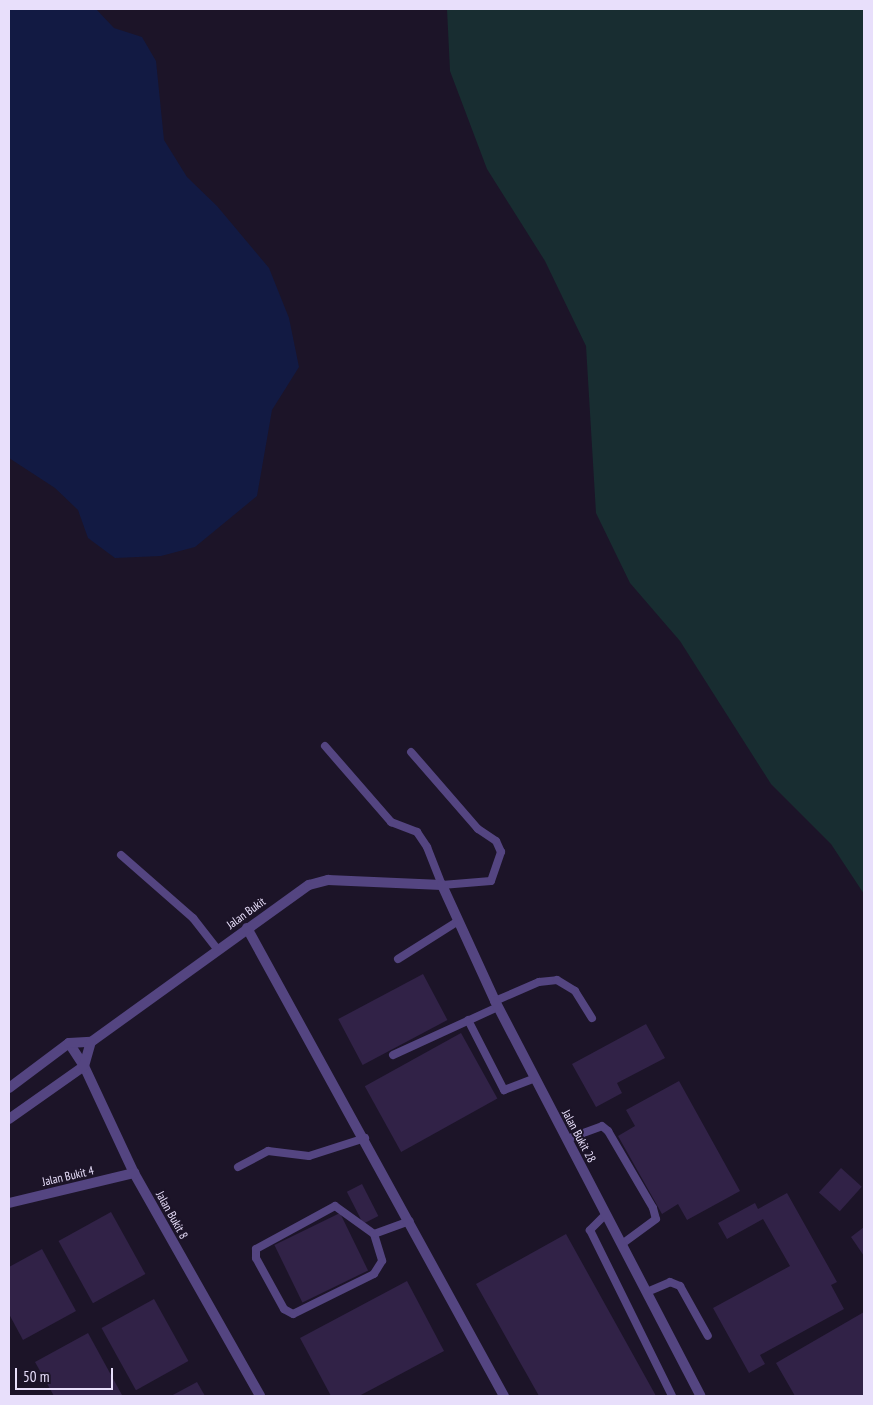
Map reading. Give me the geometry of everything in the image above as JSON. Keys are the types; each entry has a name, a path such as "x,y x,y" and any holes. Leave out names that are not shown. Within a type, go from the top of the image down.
{"street":[{"name":"Jalan Bukit","path":"91,1042 217,949 309,885 328,880 442,885"},
{"name":"Jalan Bukit 28","path":"442,885 496,1004 701,1396"},
{"path":"247,928 410,1221 504,1396"},
{"path":"9,1088 69,1043 91,1042 84,1066 9,1119"},
{"name":"Jalan Bukit 8","path":"69,1043 84,1066 134,1173 260,1396"},
{"name":"Jalan Bukit 4","path":"9,1203 134,1173"}],"lane":[{"path":"325,746 391,822 417,832 428,847 442,885 491,881 501,852 496,841 478,830 411,752"},
{"path":"121,855 193,918 217,949"},
{"path":"398,959 458,921"},
{"path":"393,1054 468,1020 539,982 557,980 575,991 592,1018"},
{"path":"468,1020 504,1090 535,1078"},
{"path":"567,1139 602,1126 608,1131 653,1208 656,1219 622,1244"},
{"path":"238,1167 268,1151 309,1156 364,1138"},
{"path":"335,1206 374,1234 382,1261 374,1274 299,1313 284,1309 256,1258 260,1245 335,1206"},
{"path":"606,1214 590,1230 672,1396"},
{"path":"374,1234 410,1221"},
{"path":"647,1292 670,1282 680,1286 708,1336"}],"green space":[{"path":"447,9 864,9 864,894 831,844 771,784 680,641 630,583 596,513 586,346 545,261 487,169 450,71"}],"water":[{"path":"9,9 96,9 114,28 142,37 156,61 164,140 187,177 217,206 269,268 289,318 299,367 272,410 257,496 195,547 161,556 115,558 88,538 78,510 55,488 9,458"}],"building":[{"path":"423,974 447,1020 363,1065 338,1019"},
{"path":"646,1024 665,1058 617,1083 622,1093 596,1107 572,1064"},
{"path":"461,1033 497,1099 401,1152 365,1086"},
{"path":"679,1081 740,1191 687,1220 678,1204 662,1214 618,1136 635,1126 626,1110"},
{"path":"841,1168 862,1187 840,1211 819,1193"},
{"path":"362,1184 378,1216 363,1224 347,1192"},
{"path":"787,1193 837,1282 831,1285 844,1309 760,1355 765,1364 749,1373 713,1308 790,1266 763,1219 727,1239 718,1223 755,1203 758,1209"},
{"path":"111,1212 145,1274 93,1303 59,1241"},
{"path":"340,1213 368,1271 302,1303 274,1245"},
{"path":"864,1227 864,1256 851,1237"},
{"path":"566,1234 656,1396 539,1396 476,1284"},
{"path":"42,1249 76,1311 23,1340 9,1314 9,1267"},
{"path":"407,1281 444,1351 359,1396 331,1396 300,1338"},
{"path":"154,1299 188,1361 136,1390 102,1328"},
{"path":"864,1312 864,1396 795,1396 776,1363"},
{"path":"88,1333 122,1395 54,1396 35,1362"},
{"path":"197,1382 205,1396 171,1396"}]}
